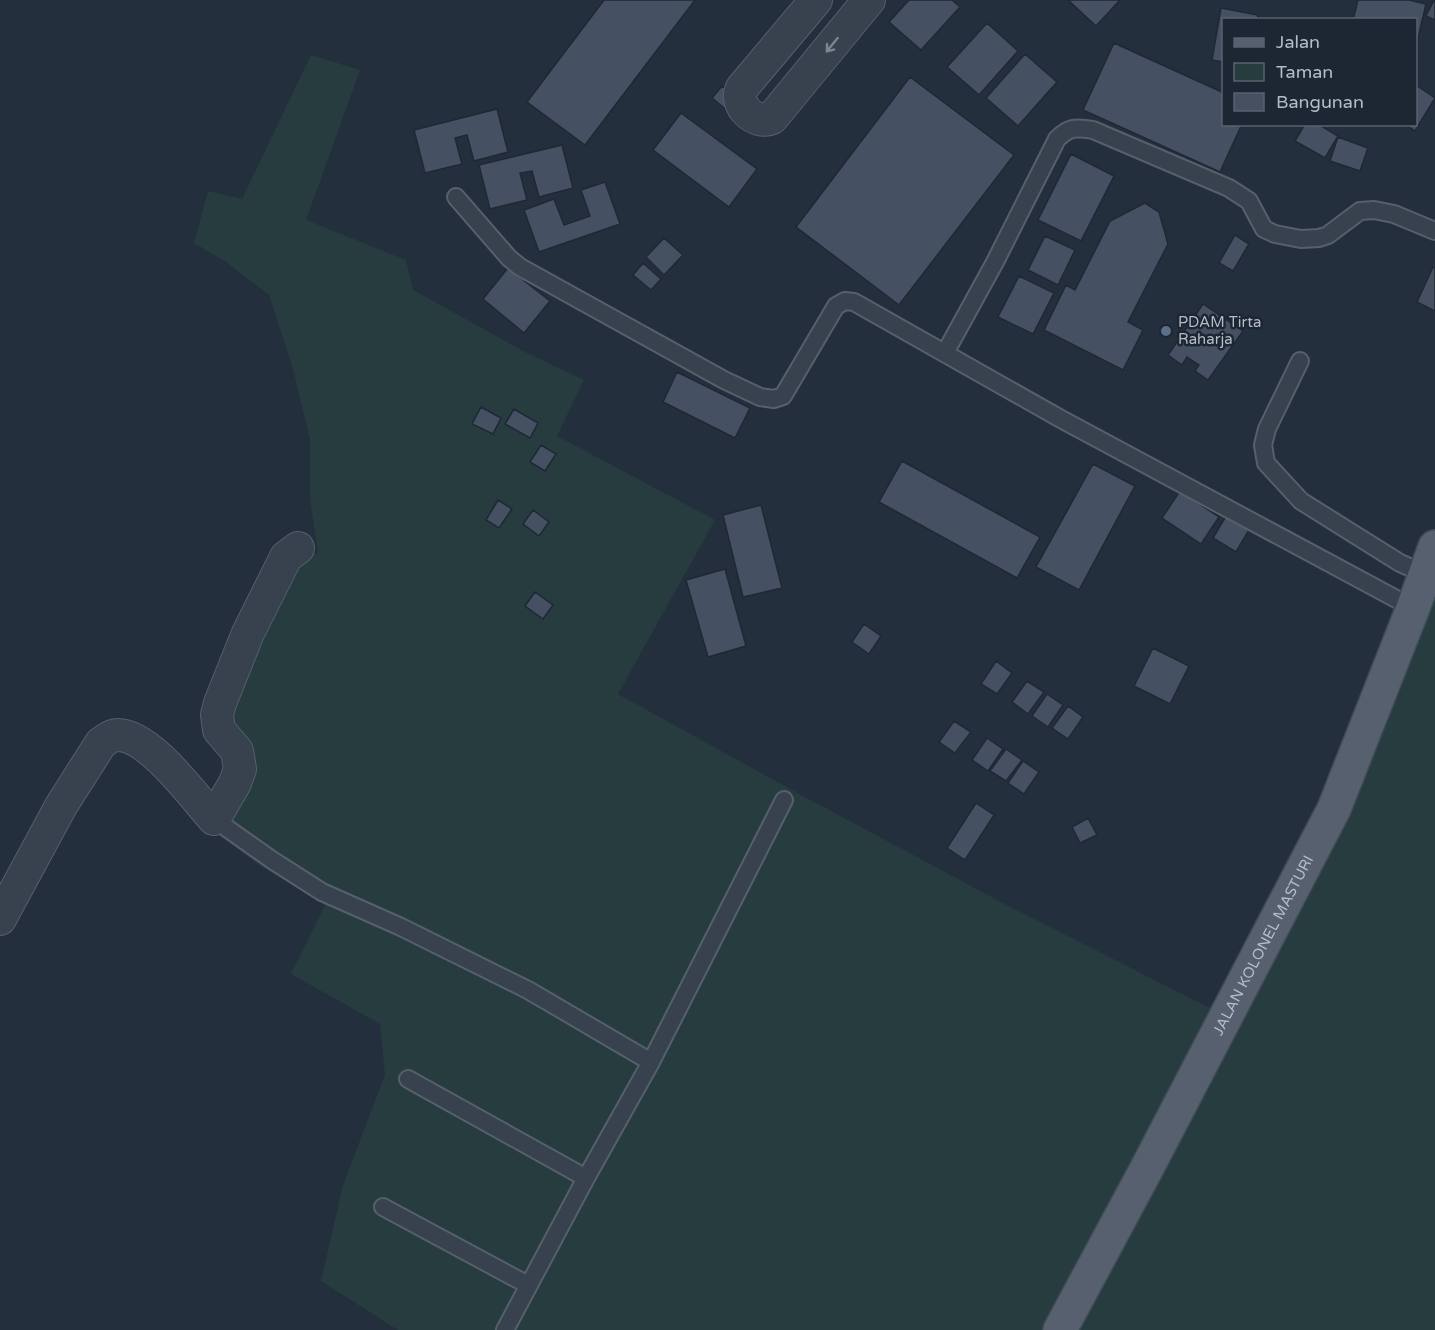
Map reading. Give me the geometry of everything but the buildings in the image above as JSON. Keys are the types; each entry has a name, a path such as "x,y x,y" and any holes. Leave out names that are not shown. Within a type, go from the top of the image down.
{"main road":[{"name":"JALAN KOLONEL MASTURI","path":"1060,1330 1334,809 1430,561"}],"street":[{"path":"816,0 739,93 742,107 755,117 762,120 772,118 869,0"},
{"path":"0,919 61,806 101,743 109,737 117,735 127,737 154,752 214,819 235,783 240,769 237,751 219,730 217,716 219,703 248,633 286,557 298,548"}],"lane":[{"path":"945,353 995,262 1057,139 1066,130 1079,128 1093,130 1229,188 1249,201 1264,229 1275,234 1301,239 1319,238 1328,235 1360,211 1374,210 1394,214 1435,231"},
{"path":"456,197 509,258 520,267 760,397 774,399 783,396 836,306 845,301 859,305 1220,506 1413,608"},
{"path":"1300,361 1267,429 1263,445 1266,463 1301,501 1400,563 1430,561"},
{"path":"505,1330 651,1062 784,800"},
{"path":"214,819 322,892 401,927 528,990 651,1062"},
{"path":"408,1079 586,1178"},
{"path":"384,1208 528,1285"}],"green space":[{"path":"311,55 360,70 306,220 406,260 413,290 525,352 584,380 557,436 715,520 618,694 1014,909 1240,1023 1435,589 1435,1330 398,1330 321,1281 343,1185 385,1075 380,1024 291,974 325,905 259,865 213,830 254,759 222,721 299,554 318,554 310,498 310,440 293,369 269,295 226,262 194,243 208,191 242,199"}],"place":[{"name":"PDAM Tirta Raharja","path":"1166,331"}]}
